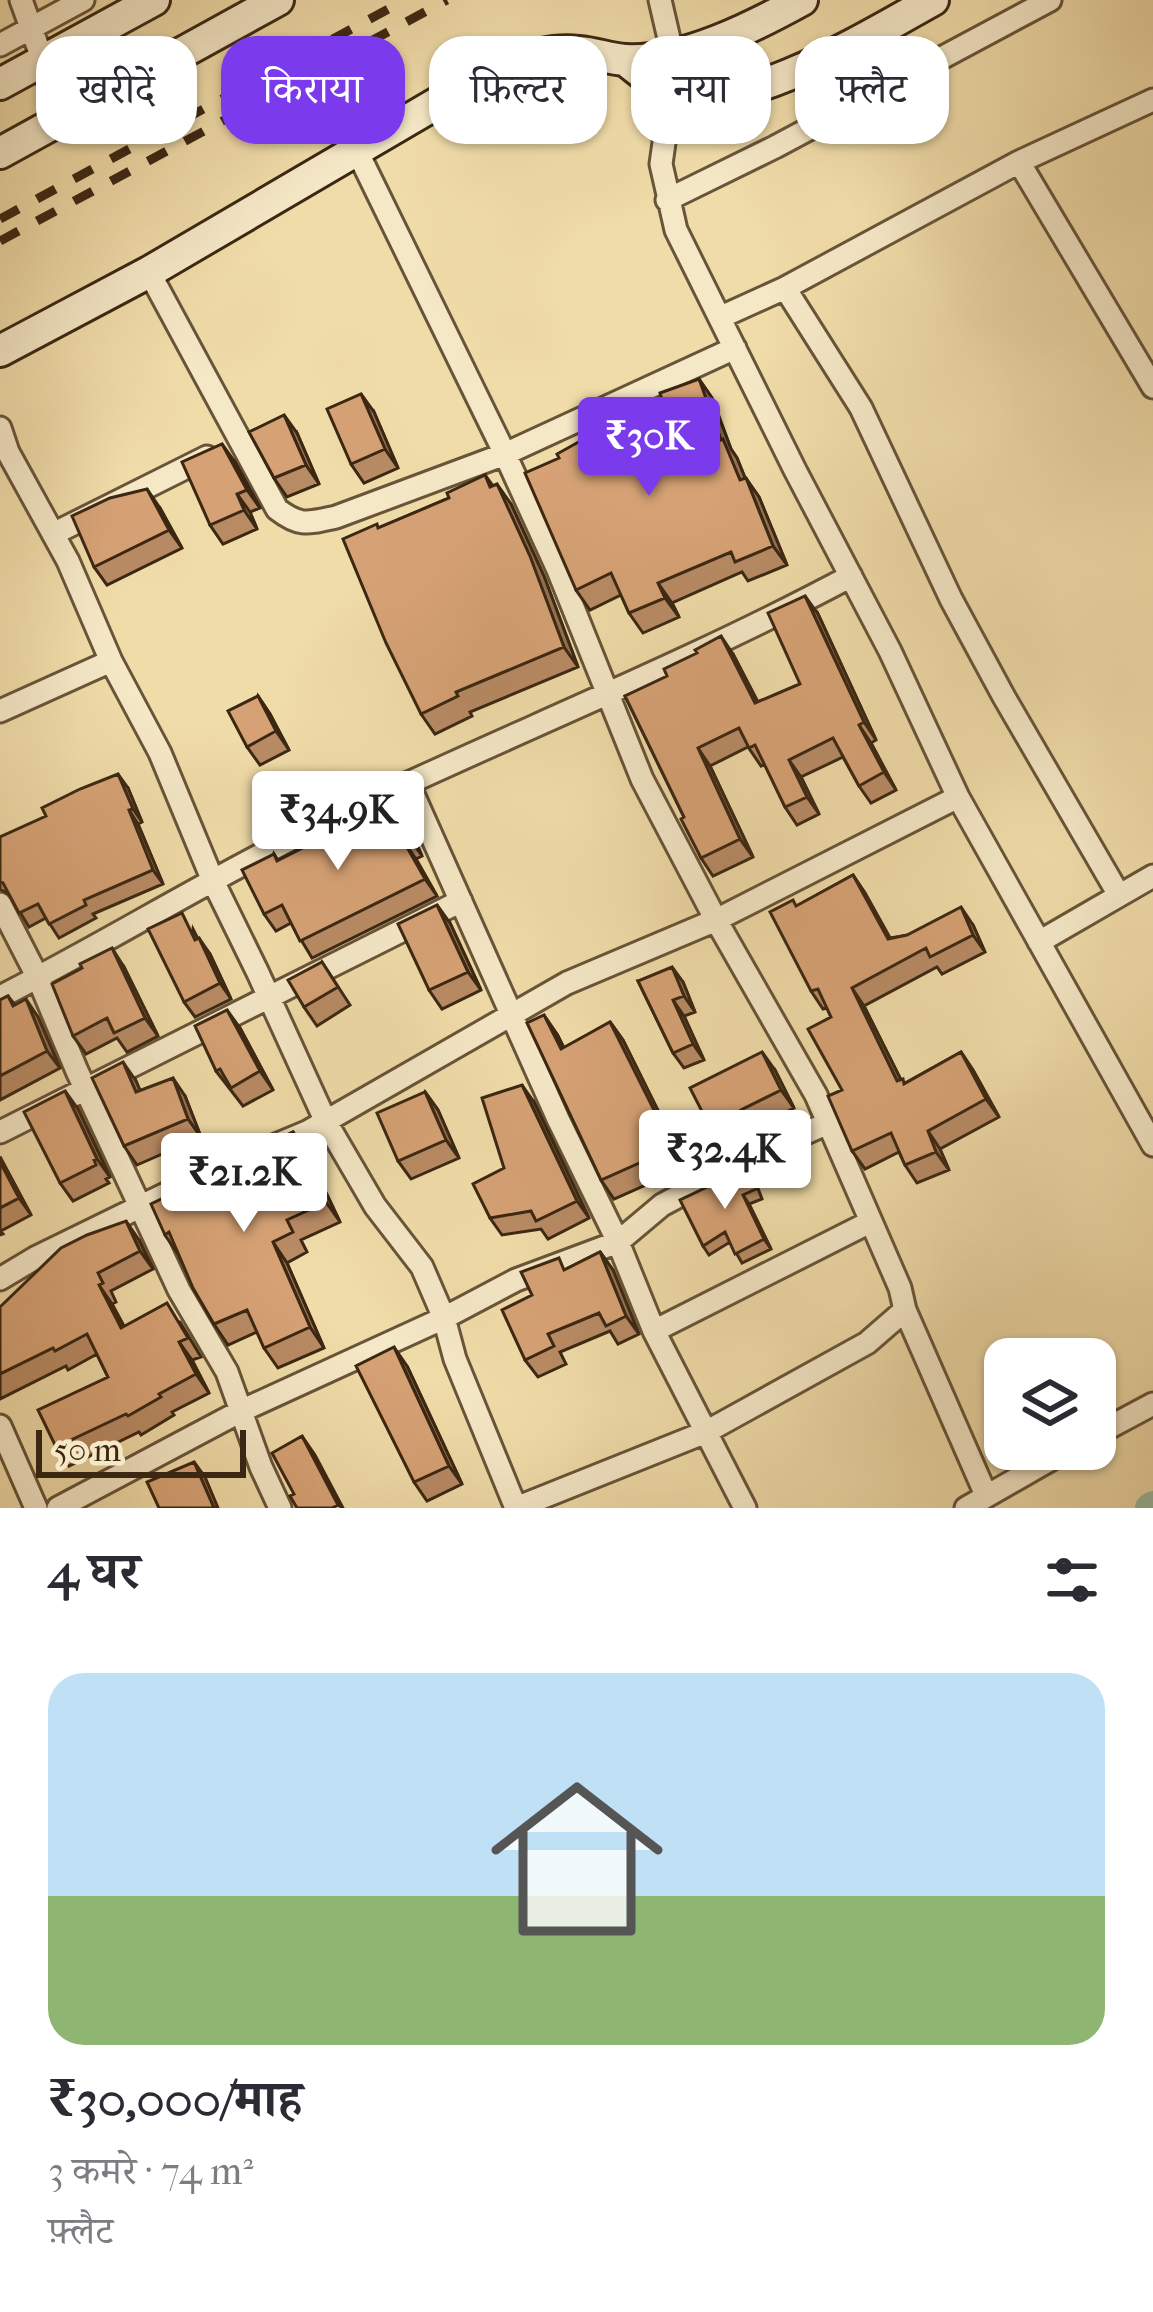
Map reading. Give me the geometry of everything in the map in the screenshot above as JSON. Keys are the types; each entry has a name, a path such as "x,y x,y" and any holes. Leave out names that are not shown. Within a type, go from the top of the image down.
{"street":[{"path":"21,0 36,42"},
{"path":"0,45 83,0"},
{"path":"89,36 154,0"},
{"path":"197,44 278,0"},
{"path":"660,0 668,36"},
{"path":"726,36 802,0"},
{"path":"771,80 814,64 933,0"},
{"path":"667,200 1050,0"},
{"path":"0,351 149,272 496,68 538,54 574,51 631,60"},
{"path":"626,60 631,64"},
{"path":"0,84 36,65"},
{"path":"721,317 785,288 1019,162 1153,100"},
{"path":"0,153 36,133"},
{"path":"664,144 661,164 676,230 890,651 958,797 1153,1145"},
{"path":"356,149 505,454 642,779 816,1095 986,1495"},
{"path":"1019,162 1153,387"},
{"path":"149,272 277,508 293,522 336,517 505,454 735,348"},
{"path":"785,288 861,408 942,580 1119,895"},
{"path":"0,428 8,452 68,561 111,661 160,752 213,881 326,1122 375,1206 422,1267 444,1318 454,1359 516,1508 706,1432 867,1343 905,1310"},
{"path":"53,534 240,441"},
{"path":"0,997 315,827 769,619 850,576"},
{"path":"0,711 111,661"},
{"path":"408,783 558,1119 618,1241 654,1331 745,1508"},
{"path":"0,1279 209,1172 307,1132 567,983 716,920 958,797"},
{"path":"1039,942 1153,876"},
{"path":"0,1132 461,901"},
{"path":"0,904 179,1290 226,1372 280,1508"},
{"path":"58,1508 241,1411 516,1280 618,1241 662,1205 828,1123"},
{"path":"654,1331 871,1222"},
{"path":"1116,1423 1153,1403"},
{"path":"0,1426 36,1508"},
{"path":"966,1508 1031,1470"}],"building":[{"path":"699,379 721,440 740,480 746,478 773,546 735,562 731,552 658,583 665,598 629,613 611,573 576,590 525,473 662,400 660,393"},
{"path":"361,394 385,449 351,464 327,409"},
{"path":"284,415 306,465 274,478 249,432"},
{"path":"222,444 247,490 237,494 244,510 210,525 182,462"},
{"path":"485,475 490,487 497,484 564,647 456,692 458,696 421,714 343,539 449,498 447,493"},
{"path":"147,489 169,530 94,567 72,516 110,498"},
{"path":"805,596 884,772 859,786 833,738 789,760 807,797 785,807 755,745 749,748 739,728 698,748 740,839 701,858 625,696 667,676 664,669 721,636 755,703 800,684 768,613"},
{"path":"258,696 276,731 247,747 228,711"},
{"path":"118,774 153,870 84,900 86,905 49,924 38,904 19,913 0,881 0,837 46,816 42,808"},
{"path":"393,802 410,839 404,842 425,879 300,941 282,905 264,914 242,870 274,854 277,861"},
{"path":"853,875 888,939 907,935 961,907 973,935 930,957 926,948 852,988 897,1081 903,1079 904,1084 961,1052 986,1099 928,1131 936,1152 905,1165 891,1133 852,1151 828,1096 842,1090 808,1029 831,1017 818,989 811,991 770,912 793,900 796,906"},
{"path":"437,905 468,972 429,990 398,924"},
{"path":"182,913 220,983 184,1002 148,929"},
{"path":"112,948 145,1018 114,1033 107,1018 73,1036 52,984"},
{"path":"322,962 338,987 304,1007 288,980"},
{"path":"672,967 684,996 673,1000 693,1044 673,1053 638,981"},
{"path":"8,996 13,1006 26,999 47,1051 0,1076 0,1000"},
{"path":"227,1010 260,1071 231,1088 220,1069 216,1071 195,1026"},
{"path":"544,1015 561,1049 610,1022 673,1148 601,1180 527,1023"},
{"path":"762,1052 781,1090 712,1131 690,1088"},
{"path":"123,1062 136,1092 173,1078 188,1119 124,1146 92,1078"},
{"path":"522,1085 577,1201 536,1221 531,1211 490,1218 473,1184 504,1168 482,1098"},
{"path":"65,1091 97,1159 96,1165 60,1183 24,1112"},
{"path":"425,1092 446,1140 398,1161 377,1113"},
{"path":"293,1132 326,1202 287,1220 293,1232 273,1242 310,1327 264,1348 247,1310 214,1324 151,1204 221,1170 218,1164 249,1147 252,1152"},
{"path":"0,1162 19,1198 0,1208"},
{"path":"747,1168 756,1189 743,1195 764,1239 735,1254 725,1232 703,1246 680,1200"},
{"path":"126,1221 140,1251 98,1273 103,1283 99,1285 121,1328 167,1303 188,1338 179,1342 196,1374 128,1416 56,1447 38,1410 108,1377 87,1334 0,1374 0,1307 61,1248"},
{"path":"600,1252 626,1316 606,1326 599,1313 548,1334 554,1346 525,1360 502,1310 532,1295 521,1272 559,1258 564,1270"},
{"path":"394,1347 449,1466 414,1482 356,1366"},
{"path":"302,1436 338,1505 332,1508 297,1508 272,1453"},
{"path":"194,1462 214,1508 159,1508 147,1482"}],"railway":[{"path":"0,219 405,0"},
{"path":"0,241 447,0"}]}
